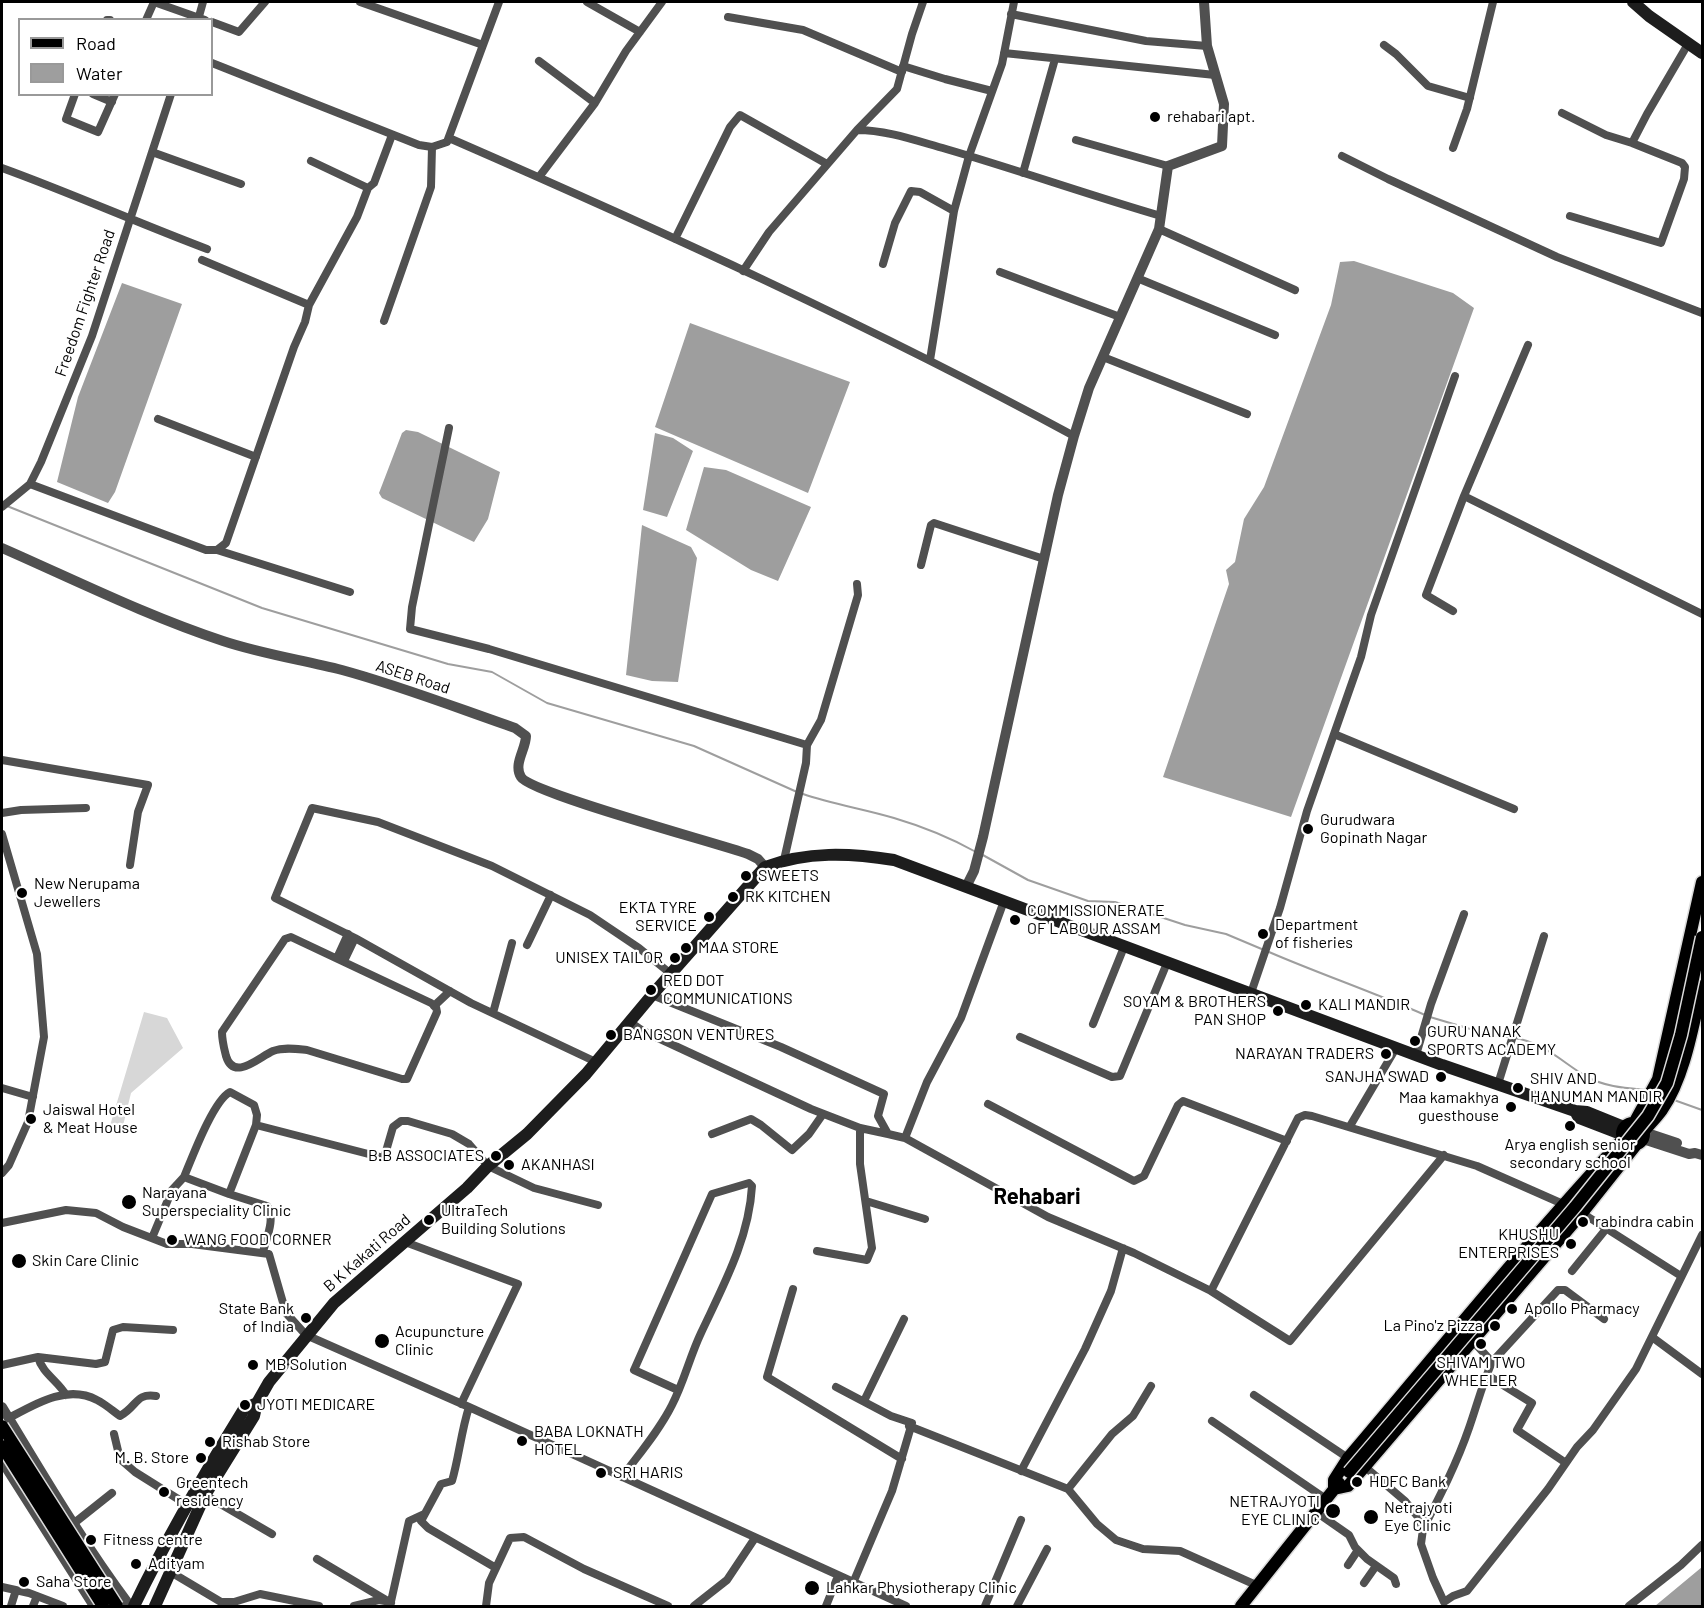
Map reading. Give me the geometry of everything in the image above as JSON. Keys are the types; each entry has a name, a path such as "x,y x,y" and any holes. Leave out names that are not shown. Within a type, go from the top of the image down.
{"main road":[{"path":"1633,2 1648,16 1702,52"},
{"path":"765,867 784,860 807,856 854,854 894,860 1396,1048 1575,1111 1579,1118 1634,1134"},
{"name":"B K Kakati Road","path":"154,1606 205,1495 254,1416 257,1403 269,1382 306,1335 334,1303 527,1134 597,1062 652,995 765,867"},
{"path":"1330,1494 1348,1486 1582,1213 1634,1134 1642,1108 1658,1079 1702,882"},
{"path":"1241,1606 1330,1494 1575,1207 1648,1116 1667,1083 1681,1035 1702,937"},
{"path":"1330,1494 1334,1480 1348,1458 1454,1330 1563,1204 1634,1134 1662,1110 1698,1023 1702,986"},
{"path":"132,1606 186,1504 244,1409 257,1403"},
{"path":"5,1422 117,1606"},
{"path":"2,1446 103,1606"}],"street":[{"path":"147,18 154,2 197,18"},
{"path":"200,18 203,2"},
{"path":"213,22 239,32 265,2"},
{"path":"360,2 483,45"},
{"path":"213,63 392,135 419,145 432,147 447,142 449,138 500,2"},
{"path":"587,2 640,32"},
{"path":"539,177 595,103 662,2"},
{"path":"743,271 769,232 857,130 897,89 923,2"},
{"path":"930,360 954,211 969,156 1004,53 1014,2"},
{"path":"1076,140 1168,166 1222,146 1224,104 1207,46 1204,2"},
{"path":"1453,148 1470,98 1493,2"},
{"path":"1011,14 1146,41 1207,46"},
{"path":"728,17 803,30 903,69 992,91"},
{"path":"1632,143 1688,44"},
{"path":"1384,45 1428,86 1470,98"},
{"path":"1004,53 1215,75"},
{"path":"1023,173 1055,59"},
{"path":"539,61 595,103"},
{"path":"74,96 66,119 98,132 113,98"},
{"name":"Freedom Fighter Road","path":"2,507 30,484 41,462 92,336 170,96"},
{"path":"1562,113 1606,135 1682,163 1685,167 1684,179 1661,243 1570,216"},
{"path":"675,239 730,127 740,115 827,164"},
{"path":"857,130 876,130 969,156 1161,216"},
{"path":"217,550 226,543 294,347 305,322 309,305 357,217 368,188 374,183 392,135"},
{"path":"449,138 675,239 930,360 1074,436"},
{"path":"384,321 431,187 432,147"},
{"path":"152,152 242,184"},
{"path":"1342,156 1557,257 1702,313"},
{"path":"311,161 368,188"},
{"path":"966,887 974,871 983,837 1044,559 1074,436 1089,388 1159,229 1168,166"},
{"path":"2,168 45,183 129,220 207,249"},
{"path":"883,264 896,223 911,191 920,192 954,211"},
{"path":"1159,229 1295,290"},
{"path":"202,260 309,305"},
{"path":"1000,272 1120,317"},
{"path":"1137,278 1275,335"},
{"path":"1453,611 1426,595 1464,496 1528,345"},
{"path":"1103,357 1247,414"},
{"path":"1251,993 1307,811 1361,657 1371,615 1455,376"},
{"path":"158,419 256,457"},
{"path":"449,428 412,607 410,629 489,649 807,745"},
{"path":"30,484 206,550 217,550 350,592"},
{"path":"1464,496 1702,614"},
{"path":"921,564 931,525 934,523 1044,559"},
{"name":"ASEB Road","path":"2,548 142,610 205,635 244,648 342,670 398,686 515,728 526,736 518,768 520,775 529,784 561,797 748,854 758,859 765,867"},
{"path":"784,860 806,763 807,745 821,720 858,595 857,584"},
{"path":"1334,734 1514,809"},
{"path":"2,760 148,784 138,813 130,865"},
{"path":"2,813 21,810 86,808"},
{"path":"597,1062 493,1014 352,936 275,898 312,808 378,822 492,866 590,915 639,948 671,974"},
{"path":"2,834 37,954 44,1037 28,1122 9,1165 2,1173"},
{"path":"527,945 551,895"},
{"path":"905,1138 927,1082 961,1018 1004,901"},
{"path":"1416,1055 1431,1004 1464,914"},
{"path":"341,960 352,936"},
{"path":"1498,1084 1544,936"},
{"path":"291,937 341,960 432,1005 437,1012 407,1079 307,1050 291,1048 274,1051 242,1068 228,1063 222,1032 285,939 291,937"},
{"path":"493,1014 512,943"},
{"path":"1093,1024 1124,947"},
{"path":"1020,1037 1112,1077 1120,1076 1167,963"},
{"path":"432,1005 447,989"},
{"path":"652,995 781,1047 884,1094 878,1116 888,1134"},
{"path":"630,1022 644,1031 823,1114 860,1128 905,1138 1048,1216 1124,1248 1211,1291 1290,1341 1444,1155"},
{"path":"1350,1126 1396,1048"},
{"path":"2,1088 33,1097"},
{"path":"152,1238 172,1190 184,1176 216,1108 224,1095 230,1092 254,1105 257,1115 256,1125 229,1194"},
{"path":"988,1104 1134,1181 1144,1176 1178,1105 1184,1101 1287,1141"},
{"path":"712,1134 751,1119 792,1150 809,1134 823,1114"},
{"path":"1211,1291 1298,1118 1305,1115 1350,1126 1477,1166 1563,1204"},
{"path":"256,1125 384,1158 393,1127 401,1121 408,1121 452,1134 469,1144 488,1166 534,1188 598,1205"},
{"path":"817,1251 867,1260 872,1248 860,1164 860,1128"},
{"path":"1634,1134 1690,1148 1699,1154"},
{"path":"184,1176 267,1206 272,1217 263,1252"},
{"path":"622,1477 662,1422 678,1390 697,1342 727,1280 746,1228 751,1205 752,1186 749,1183 712,1194 634,1370 678,1390"},
{"path":"866,1201 925,1219"},
{"path":"2,1223 66,1210 96,1212 123,1227 167,1244 192,1244 269,1254 286,1313 306,1335 906,1606"},
{"path":"1582,1213 1681,1275"},
{"path":"1572,1271 1606,1229"},
{"path":"1604,1319 1565,1290 1558,1290 1492,1362 1478,1394 1469,1428 1450,1474 1423,1528 1421,1544 1444,1604 1453,1596 1467,1591 1593,1430 1636,1369 1702,1235"},
{"path":"405,1242 518,1284 465,1406 457,1466 452,1481 441,1484 421,1521 428,1528 496,1568"},
{"path":"1021,1471 1085,1349 1111,1291 1124,1248"},
{"path":"793,1289 767,1377 902,1459"},
{"path":"864,1401 904,1319"},
{"path":"2,1365 38,1357 96,1364 105,1362 113,1330 123,1327 173,1330"},
{"path":"1652,1337 1702,1374"},
{"path":"1472,1341 1492,1362"},
{"path":"38,1357 40,1365 59,1383 66,1395"},
{"path":"1487,1375 1532,1402 1517,1430 1566,1463"},
{"path":"1068,1490 1112,1434 1133,1416 1150,1386"},
{"path":"836,1387 891,1416 912,1423 909,1426 892,1491 854,1582"},
{"path":"5,1422 50,1397 73,1394 95,1399 120,1416 130,1410 141,1396 156,1395"},
{"path":"1254,1395 1348,1458"},
{"path":"2,1407 5,1422 132,1606"},
{"path":"1212,1421 1330,1494"},
{"path":"909,1426 1068,1490 1097,1524 1116,1540 1143,1549 1180,1551 1256,1585"},
{"path":"114,1434 120,1459 135,1472 186,1504"},
{"path":"2,1461 44,1531 94,1606"},
{"path":"1364,1466 1406,1501 1423,1528"},
{"path":"55,1548 73,1523 112,1493"},
{"path":"205,1495 272,1534"},
{"path":"1316,1512 1349,1536 1358,1550 1394,1578 1396,1584"},
{"path":"391,1605 410,1521 425,1514"},
{"path":"985,1606 1022,1520"},
{"path":"44,1531 73,1523"},
{"path":"486,1606 489,1583 510,1538 524,1537 584,1569 668,1606"},
{"path":"694,1606 727,1580 755,1538"},
{"path":"1629,1606 1681,1565 1702,1545"},
{"path":"1017,1606 1047,1549"},
{"path":"1348,1565 1358,1550"},
{"path":"317,1559 391,1605"},
{"path":"1364,1583 1377,1566"},
{"path":"169,1571 221,1602 234,1602 260,1594 319,1606"},
{"path":"826,1606 838,1576"},
{"path":"2,1587 37,1596 63,1606"},
{"path":"11,1606 16,1590"},
{"path":"33,1606 37,1596"},
{"path":"354,1606 379,1600 391,1605"}],"shaded area":[{"path":"144,1012 167,1018 183,1048 131,1093 121,1134 109,1129"}],"water":[{"path":"1354,261 1453,293 1474,308 1291,817 1163,777 1229,584 1226,570 1235,562 1244,519 1264,487 1331,305 1340,262"},
{"path":"122,283 182,304 115,492 108,503 57,482 78,397"},
{"path":"690,323 850,382 808,493 655,427"},
{"path":"406,430 418,432 500,472 488,519 474,542 382,498 379,493 402,433"},
{"path":"655,433 673,438 693,451 667,517 643,510"},
{"path":"704,467 726,470 811,507 778,581 751,570 686,530"},
{"path":"642,525 691,547 697,558 678,682 652,681 626,675"},
{"path":"1702,1567 1702,1606 1655,1606"}],"waterway":[{"path":"7,506 262,608 448,664 492,672 547,703 694,746 797,792"},
{"path":"803,794 904,821 946,837 976,852"},
{"path":"981,854 1028,880 1088,901 1115,902 1185,925 1226,934 1264,950"},
{"path":"1269,952 1425,1015"},
{"path":"1430,1017 1487,1034 1509,1037"},
{"path":"1514,1038 1544,1048 1587,1077 1601,1083 1646,1090"},
{"path":"1674,1100 1702,1110"}],"place":[{"name":"rehabari apt.","path":"1155,117"},
{"name":"Gurudwara Gopinath Nagar","path":"1308,829"},
{"name":"SWEETS","path":"746,876"},
{"name":"New Nerupama Jewellers","path":"22,893"},
{"name":"RK KITCHEN","path":"733,897"},
{"name":"EKTA TYRE SERVICE","path":"709,917"},
{"name":"COMMISSIONERATE OF LABOUR ASSAM","path":"1015,920"},
{"name":"Department of fisheries","path":"1263,934"},
{"name":"MAA STORE","path":"686,948"},
{"name":"UNISEX TAILOR","path":"675,958"},
{"name":"RED DOT COMMUNICATIONS","path":"651,990"},
{"name":"KALI MANDIR","path":"1306,1005"},
{"name":"SOYAM & BROTHERS PAN SHOP","path":"1278,1011"},
{"name":"BANGSON VENTURES","path":"611,1035"},
{"name":"GURU NANAK SPORTS ACADEMY","path":"1415,1041"},
{"name":"NARAYAN TRADERS","path":"1386,1054"},
{"name":"SANJHA SWAD","path":"1441,1077"},
{"name":"SHIV AND HANUMAN MANDIR","path":"1518,1088"},
{"name":"Maa kamakhya guesthouse","path":"1511,1107"},
{"name":"Jaiswal Hotel & Meat House","path":"31,1119"},
{"name":"Arya english senior secondary school","path":"1570,1126"},
{"name":"B.B ASSOCIATES","path":"496,1156"},
{"name":"AKANHASI","path":"509,1165"},
{"name":"Narayana Superspeciality Clinic","path":"129,1202"},
{"name":"UltraTech Building Solutions","path":"429,1220"},
{"name":"rabindra cabin","path":"1583,1222"},
{"name":"WANG FOOD CORNER","path":"172,1240"},
{"name":"KHUSHU ENTERPRISES","path":"1571,1244"},
{"name":"Skin Care Clinic","path":"19,1261"},
{"name":"Apollo Pharmacy","path":"1512,1309"},
{"name":"State Bank of India","path":"306,1318"},
{"name":"La Pino'z Pizza","path":"1495,1326"},
{"name":"Acupuncture Clinic","path":"382,1341"},
{"name":"SHIVAM TWO WHEELER","path":"1481,1344"},
{"name":"MB Solution","path":"253,1365"},
{"name":"JYOTI MEDICARE","path":"245,1405"},
{"name":"BABA LOKNATH HOTEL","path":"522,1441"},
{"name":"Rishab Store","path":"210,1442"},
{"name":"M. B. Store","path":"201,1458"},
{"name":"SRI HARIS","path":"601,1473"},
{"name":"HDFC Bank","path":"1357,1482"},
{"name":"Greentech residency","path":"164,1492"},
{"name":"NETRAJYOTI EYE CLINIC","path":"1333,1511"},
{"name":"Netrajyoti Eye Clinic","path":"1371,1517"},
{"name":"Fitness centre","path":"91,1540"},
{"name":"Adityam","path":"136,1564"},
{"name":"Saha Store","path":"24,1582"},
{"name":"Lahkar Physiotherapy Clinic","path":"812,1588"}],"district":[{"name":"Rehabari","path":"1037,1197"}]}
